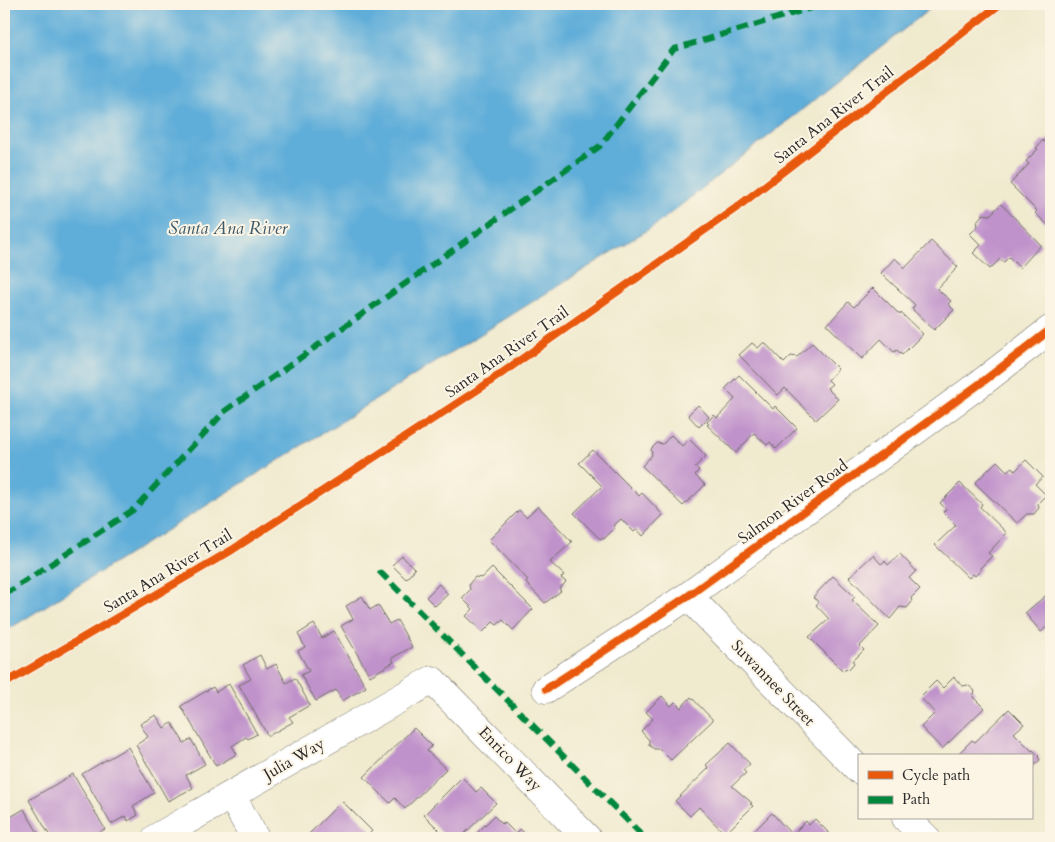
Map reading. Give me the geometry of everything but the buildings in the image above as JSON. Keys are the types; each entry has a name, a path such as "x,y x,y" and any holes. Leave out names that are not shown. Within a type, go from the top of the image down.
{"street":[{"name":"Salmon River Road","path":"546,689 688,596 977,386 1051,329"},
{"name":"Suwannee Street","path":"688,596 858,769"},
{"name":"Julia Way","path":"156,838 432,680"},
{"name":"Enrico Way","path":"432,680 587,838"},
{"path":"231,795 255,838"},
{"path":"908,820 926,838"}],"water":[{"name":"Santa Ana River","path":"4,4 936,4 657,224 4,632"}],"marked path":[{"path":"4,595 133,510 225,411 600,146 674,49 824,4"},
{"path":"379,571 645,838"}],"cycle path":[{"name":"Santa Ana River Trail","path":"4,684 232,550 485,385 736,208 1000,4"},
{"path":"546,689 688,596 985,380 1051,329"}]}
